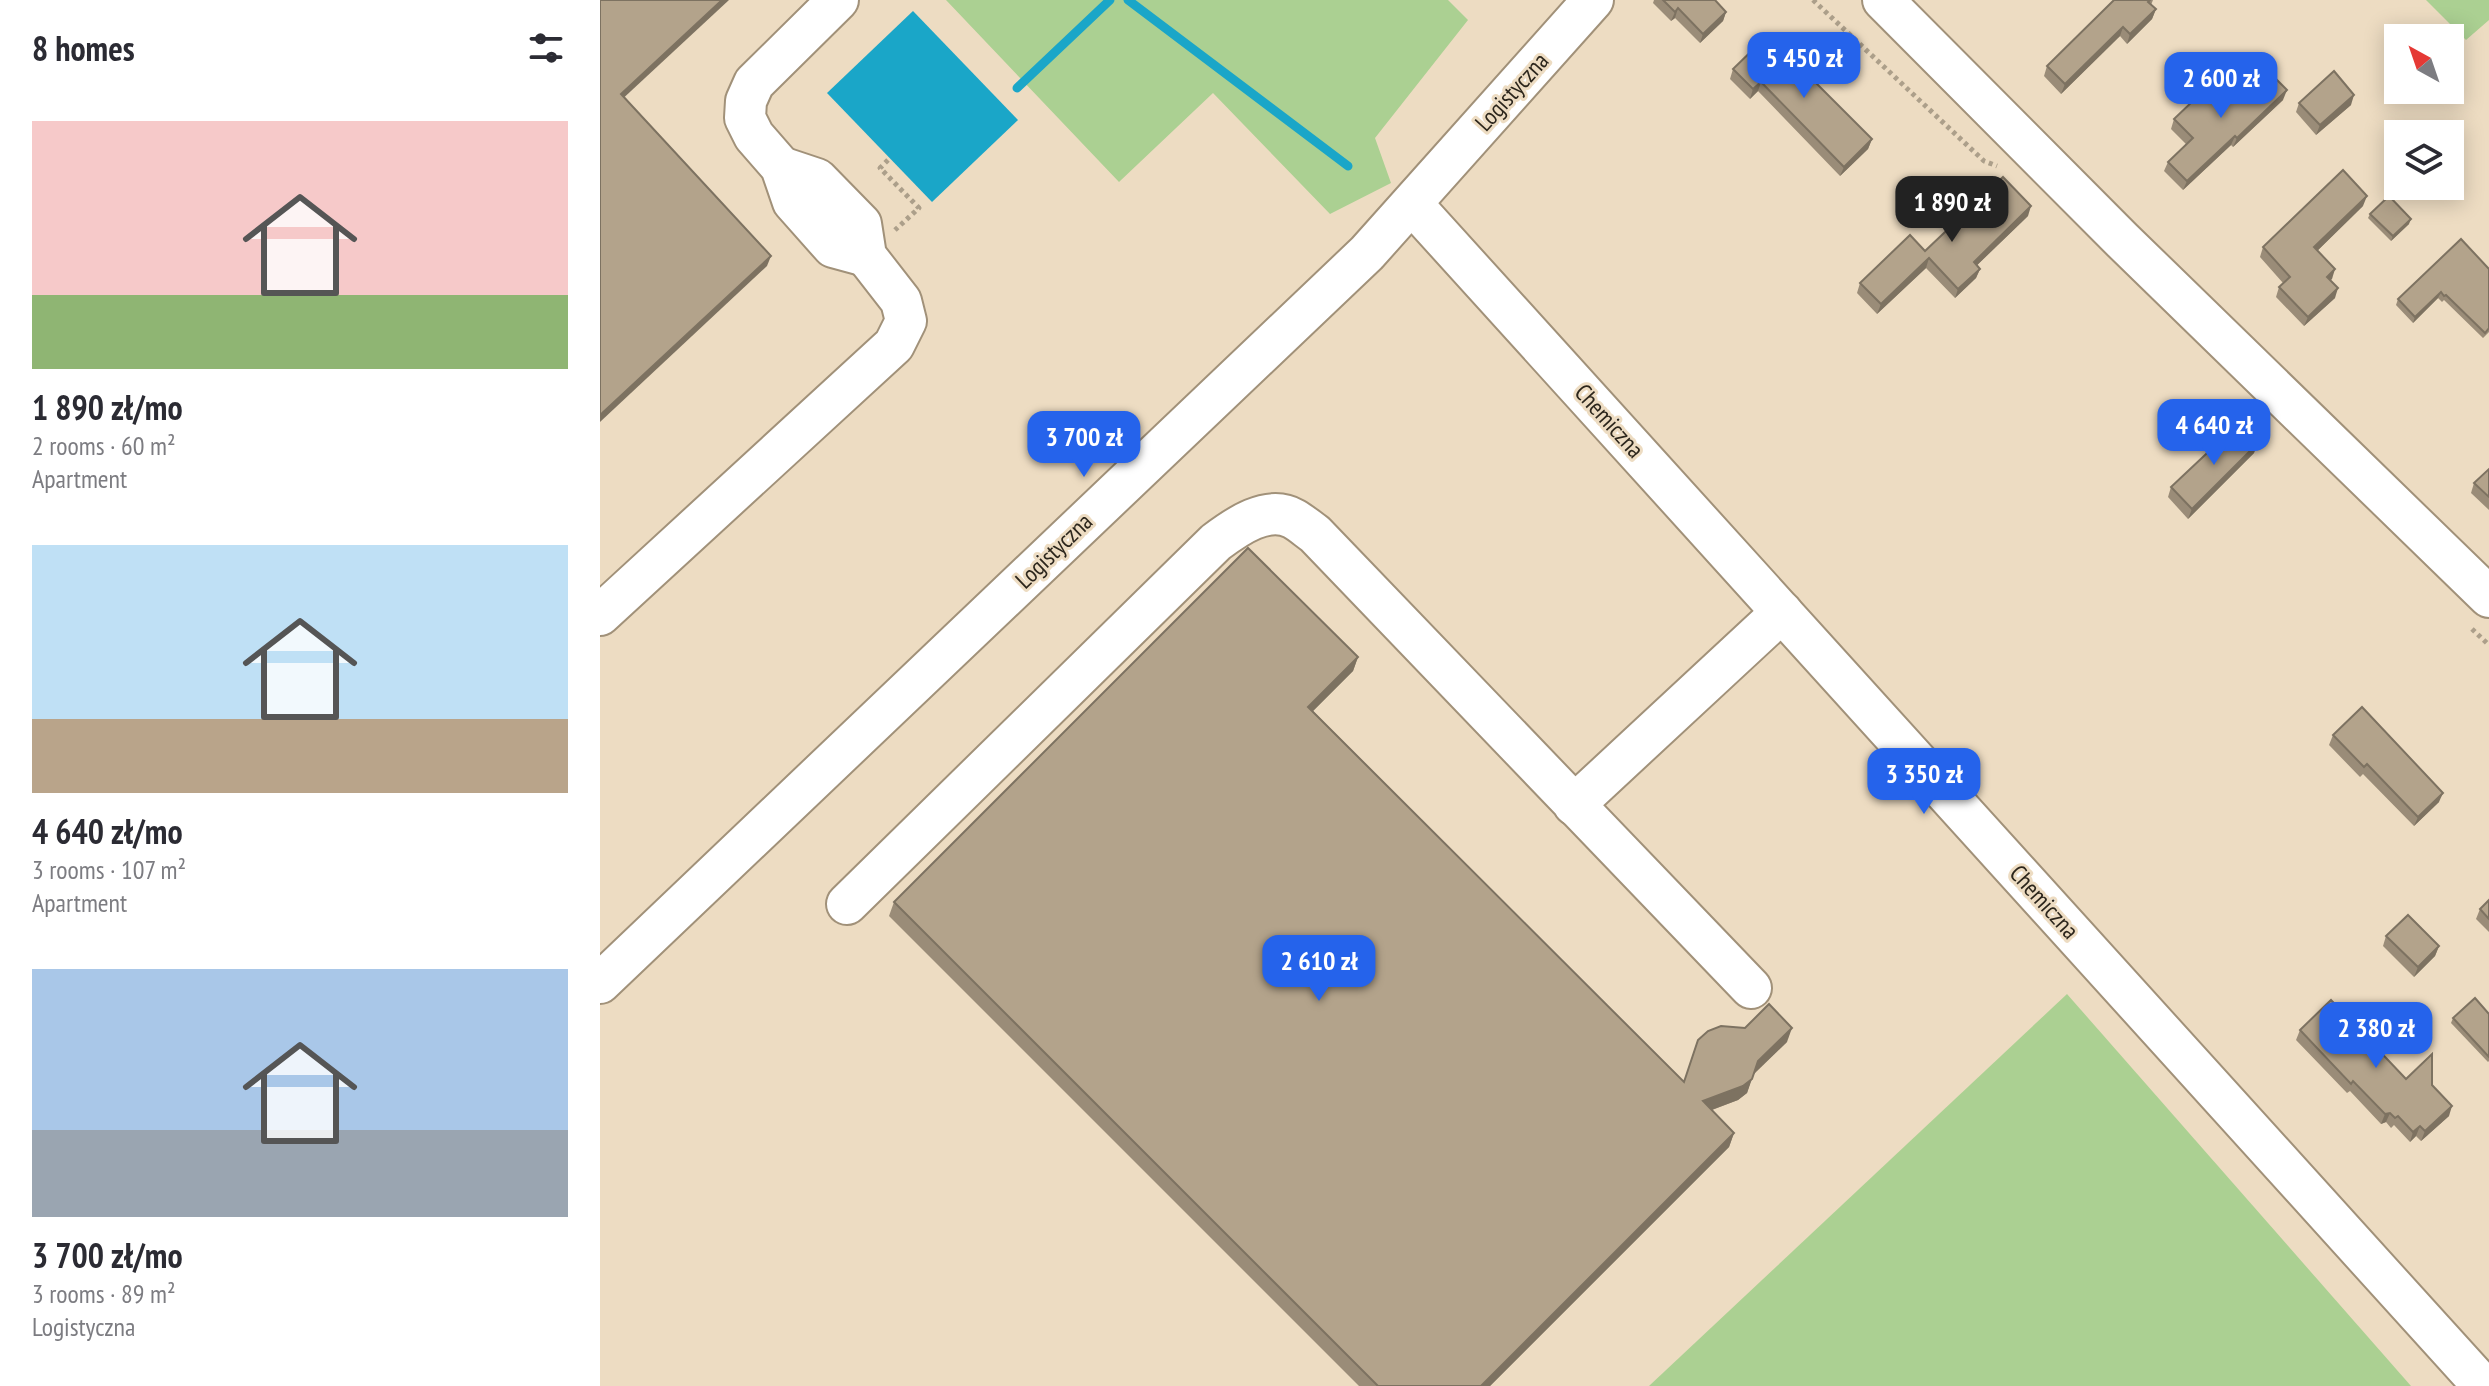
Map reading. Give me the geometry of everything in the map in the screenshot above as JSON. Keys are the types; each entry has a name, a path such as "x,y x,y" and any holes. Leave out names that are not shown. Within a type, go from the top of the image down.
{"street":[{"path":"600,615 894,345 906,321 901,301 876,247 833,247 793,202 781,167 754,136 745,118 746,101 754,83 838,0"},
{"name":"Logistyczna","path":"600,983 1347,273 1593,0"},
{"path":"1883,0 2122,240 2489,597"},
{"name":"Chemiczna","path":"1412,204 2483,1386"},
{"path":"847,904 1216,542 1237,527 1266,514 1291,516 1315,534 1751,988"},
{"path":"1574,805 1782,612"}],"path":[{"path":"876,247 919,208 880,168 888,160"}],"green space":[{"path":"946,0 1448,0 1468,20 1375,138 1391,183 1330,214 1213,93 1119,182"},
{"path":"2426,0 2489,0 2489,20 2466,40 2464,24 2450,24"},
{"path":"2067,994 2411,1386 1649,1386"}],"water":[{"path":"913,11 1018,120 932,202 827,93"}],"building":[{"path":"600,0 722,0 621,94 771,256 600,415"},
{"path":"1663,0 1715,0 1726,12 1703,34 1678,8 1675,12"},
{"path":"2114,0 2150,0 2148,2 2156,9 2130,34 2123,27 2065,84 2047,66"},
{"path":"1766,37 1872,139 1844,167 1761,82 1753,89 1733,69"},
{"path":"2266,69 2287,90 2187,181 2168,162 2193,138 2174,119 2215,80 2234,99"},
{"path":"2334,71 2354,95 2320,125 2299,103"},
{"path":"2343,170 2367,196 2314,247 2335,269 2327,277 2338,288 2308,317 2279,287 2290,277 2263,247"},
{"path":"2003,177 2031,206 1974,262 1980,269 1958,289 1929,258 1881,304 1860,283 1910,235 1925,251"},
{"path":"2385,200 2393,200 2411,219 2393,236 2370,214"},
{"path":"2461,239 2489,269 2489,328 2485,333 2441,292 2415,317 2398,299"},
{"path":"2238,424 2257,444 2192,509 2171,487"},
{"path":"2489,469 2489,497 2474,483"},
{"path":"1248,548 1358,657 1308,707 1684,1082 1698,1040 1708,1031 1721,1026 1745,1028 1769,1004 1792,1028 1758,1061 1752,1079 1743,1086 1703,1101 1734,1133 1481,1386 1378,1386 894,902"},
{"path":"2362,707 2443,793 2418,817 2367,764 2364,767 2333,735"},
{"path":"2489,900 2489,919 2480,909"},
{"path":"2408,915 2439,946 2418,967 2386,936"},
{"path":"2475,998 2489,1014 2489,1057 2453,1018"},
{"path":"2331,1000 2406,1079 2432,1054 2432,1085 2452,1106 2425,1131 2420,1126 2413,1132 2398,1116 2395,1118 2390,1113 2385,1114 2353,1081 2351,1084 2300,1030"}],"waterway":[{"path":"1017,88 1110,0"},
{"path":"1128,0 1348,166"}]}
